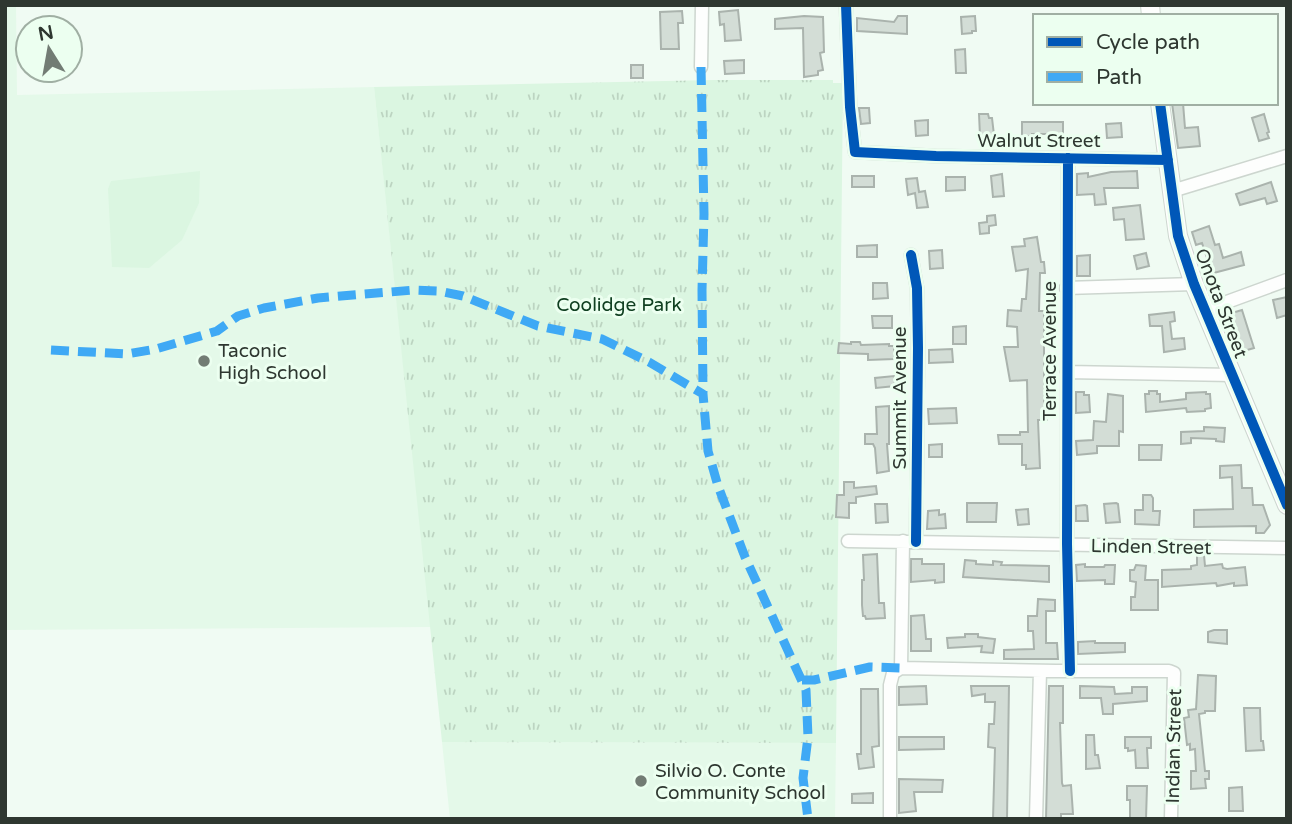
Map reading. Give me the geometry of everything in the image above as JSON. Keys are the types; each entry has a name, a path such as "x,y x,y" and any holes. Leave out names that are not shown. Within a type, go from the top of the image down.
{"street":[{"path":"701,67 702,5"},
{"name":"Walnut Street","path":"846,5 847,61 855,152 1168,160"},
{"name":"Onota Street","path":"1160,105 1178,236 1194,284 1287,505"},
{"path":"1172,191 1287,156"},
{"name":"Terrace Avenue","path":"1068,158 1066,288 1070,671"},
{"name":"Summit Avenue","path":"890,819 890,685 893,673 901,668 918,348 917,288 911,255"},
{"path":"1205,310 1287,280"},
{"path":"1066,288 1194,284"},
{"path":"1067,372 1232,375"},
{"name":"Linden Street","path":"848,541 1287,548"},
{"path":"901,668 1070,671"},
{"name":"Indian Street","path":"1070,671 1128,669 1174,673 1171,819"},
{"path":"1036,819 1040,671"}],"shaded area":[{"name":"Taconic High School","path":"5,5 16,5 14,84 17,84 17,95 374,87 431,627 5,630"},
{"name":"Silvio O. Conte Community School","path":"442,742 836,743 835,819 450,819"}],"green space":[{"name":"Coolidge Park","path":"833,80 833,83 843,83 836,743 442,742 374,87"},
{"path":"200,171 199,203 182,240 149,268 112,267 108,189 111,181"}],"building":[{"path":"738,10 741,40 725,41 724,24 720,25 719,12"},
{"path":"682,11 683,23 678,23 679,49 661,49 660,12"},
{"path":"898,16 907,16 907,34 857,31 857,18 894,22"},
{"path":"975,16 976,31 962,34 961,17"},
{"path":"823,17 824,52 820,53 823,70 818,71 818,75 804,77 803,28 775,29 775,19"},
{"path":"965,49 966,73 956,73 955,50"},
{"path":"744,60 744,73 725,74 724,61"},
{"path":"631,65 643,65 643,78 631,78"},
{"path":"1172,105 1183,105 1185,128 1198,127 1200,146 1178,148"},
{"path":"859,108 869,108 870,123 861,124"},
{"path":"979,114 988,114 989,118 992,118 994,135 980,136"},
{"path":"1264,114 1269,138 1259,141 1252,118"},
{"path":"928,120 928,135 916,136 915,121"},
{"path":"1022,122 1063,122 1063,134 1032,134 1022,137"},
{"path":"1121,123 1122,137 1107,138 1106,124"},
{"path":"1137,171 1138,188 1104,188 1106,204 1095,205 1094,194 1077,195 1077,174 1088,173 1088,177 1111,172"},
{"path":"1002,174 1004,196 993,197 991,176"},
{"path":"852,176 874,176 874,187 852,187"},
{"path":"946,177 965,177 965,190 946,191"},
{"path":"917,178 919,192 925,191 928,207 917,208 915,193 908,195 906,179"},
{"path":"1271,182 1277,201 1267,204 1265,198 1240,205 1236,194"},
{"path":"1140,205 1144,239 1126,240 1124,219 1114,220 1113,208"},
{"path":"995,215 996,225 989,226 989,233 980,234 979,223 987,222 987,216"},
{"path":"1209,226 1215,245 1219,244 1223,258 1241,252 1244,265 1206,275 1203,262 1208,261 1202,243 1196,245 1192,232"},
{"path":"1037,237 1045,273 1040,273 1039,311 1044,311 1044,407 1047,420 1038,420 1040,468 1026,469 1026,465 1022,465 1022,444 999,444 998,435 1020,435 1020,432 1028,432 1027,380 1010,381 1004,347 1018,347 1017,327 1007,326 1008,310 1021,311 1022,299 1026,299 1028,269 1016,271 1012,247 1025,246 1024,239"},
{"path":"877,245 877,257 857,257 857,246"},
{"path":"942,250 943,268 930,269 929,251"},
{"path":"1146,253 1149,266 1137,269 1134,256"},
{"path":"1090,255 1090,276 1077,276 1077,256"},
{"path":"873,283 887,283 888,298 873,299"},
{"path":"1287,297 1287,315 1277,318 1273,300"},
{"path":"1242,310 1254,348 1237,353 1225,315"},
{"path":"1174,312 1175,321 1170,322 1172,339 1184,338 1185,349 1164,352 1162,326 1150,326 1149,315"},
{"path":"872,316 892,316 892,328 873,328"},
{"path":"966,326 966,344 953,344 953,327"},
{"path":"860,342 861,345 889,344 894,346 894,359 868,360 868,354 838,353 839,343"},
{"path":"952,349 953,362 929,363 929,350"},
{"path":"894,376 895,386 876,388 875,378"},
{"path":"1149,391 1157,391 1157,394 1160,394 1160,402 1186,399 1186,393 1206,392 1210,394 1211,408 1205,411 1187,412 1186,408 1146,412 1145,394 1149,394"},
{"path":"1076,392 1089,395 1090,412 1076,413"},
{"path":"1108,394 1123,396 1123,432 1119,431 1119,446 1097,446 1097,453 1077,455 1076,441 1093,440 1094,421 1106,422"},
{"path":"889,406 889,471 877,473 875,448 873,444 865,444 865,434 877,434 876,407"},
{"path":"956,408 957,423 929,424 928,409"},
{"path":"1204,427 1225,428 1224,442 1191,438 1191,443 1181,444 1181,432 1204,431"},
{"path":"942,444 942,457 929,457 929,445"},
{"path":"1139,445 1162,445 1161,460 1139,460"},
{"path":"1241,465 1242,488 1252,488 1253,505 1263,505 1270,525 1264,533 1256,533 1256,526 1194,527 1194,510 1233,509 1232,477 1220,478 1220,466"},
{"path":"844,482 854,482 854,488 876,486 877,494 856,497 856,503 849,503 849,518 836,517 837,495 844,495"},
{"path":"1143,495 1151,495 1153,511 1160,511 1159,525 1135,524 1135,510 1143,510"},
{"path":"967,503 997,503 996,522 967,522"},
{"path":"1116,503 1120,522 1106,523 1104,504"},
{"path":"875,504 887,504 888,522 876,523"},
{"path":"1085,505 1088,521 1076,521 1076,506"},
{"path":"1028,509 1029,524 1018,525 1016,510"},
{"path":"939,510 939,515 945,514 946,528 927,529 928,511"},
{"path":"877,554 879,603 884,603 885,618 866,619 862,605 863,555"},
{"path":"1197,555 1204,555 1205,566 1222,564 1223,568 1227,569 1245,567 1247,585 1234,586 1234,583 1217,586 1216,583 1162,587 1162,570 1191,569 1191,566 1197,565"},
{"path":"911,559 922,559 922,564 944,564 944,582 911,582"},
{"path":"965,560 976,561 976,564 993,565 993,561 1002,562 1001,565 1049,566 1049,582 963,577"},
{"path":"1085,564 1085,567 1115,565 1114,584 1105,584 1105,580 1077,581 1076,565"},
{"path":"1136,565 1146,566 1145,580 1158,580 1158,610 1131,610 1131,597 1135,597 1136,582 1130,581 1130,570 1134,570"},
{"path":"1038,599 1055,600 1055,611 1046,611 1046,643 1057,643 1058,659 1004,659 1004,650 1034,649 1033,631 1028,631 1028,616 1037,616"},
{"path":"924,615 926,639 931,639 931,651 911,651 911,616"},
{"path":"1227,630 1227,644 1208,642 1208,632"},
{"path":"965,634 978,634 978,637 995,639 993,653 981,652 982,646 948,648 947,638 965,637"},
{"path":"1078,642 1125,643 1125,652 1078,654"},
{"path":"1198,675 1216,676 1215,711 1199,714 1205,771 1209,771 1209,779 1205,779 1206,788 1191,789 1191,771 1196,771 1195,749 1190,750 1190,744 1187,745 1184,718 1189,717 1188,710 1196,709"},
{"path":"926,686 927,704 899,705 899,687"},
{"path":"971,686 1009,686 1007,819 993,819 995,748 988,747 989,724 994,724 995,702 985,702 985,694 972,696"},
{"path":"1049,686 1063,686 1063,723 1060,723 1062,783 1063,786 1071,785 1073,814 1061,814 1061,819 1046,819"},
{"path":"1080,686 1114,687 1115,694 1132,693 1132,687 1147,687 1147,701 1113,704 1113,714 1103,714 1101,698 1080,698"},
{"path":"861,689 878,689 879,746 872,747 874,767 859,769 857,754 861,754"},
{"path":"1244,708 1260,708 1261,741 1264,750 1246,751"},
{"path":"1086,735 1094,735 1095,755 1098,755 1100,768 1086,769"},
{"path":"899,737 944,737 944,749 899,750"},
{"path":"1125,737 1151,737 1151,748 1147,748 1148,768 1136,768 1135,750 1128,751 1128,748 1125,748"},
{"path":"899,779 943,780 942,792 914,792 916,811 899,813"},
{"path":"1127,786 1147,786 1146,819 1130,819"},
{"path":"1242,787 1243,811 1229,811 1229,788"},
{"path":"873,793 873,803 852,803 852,794"}],"marked path":[{"path":"701,67 704,214 703,394"},
{"path":"51,350 127,354 156,349 217,331 238,316 264,308 318,298 414,290 439,291 463,296 538,326 602,339 649,362 703,394 708,451 718,486 745,557 806,690 808,737 803,778 808,819"},
{"path":"802,680 814,680 870,667 901,668"}],"cycle path":[{"path":"846,5 850,107 855,152 1168,160"},
{"path":"1160,105 1178,236 1194,284 1287,505"},
{"path":"1068,158 1067,544 1070,671"},
{"path":"911,255 917,288 916,542"}],"place":[{"name":"Taconic High School","path":"204,361"},
{"name":"Silvio O. Conte Community School","path":"641,781"}]}
